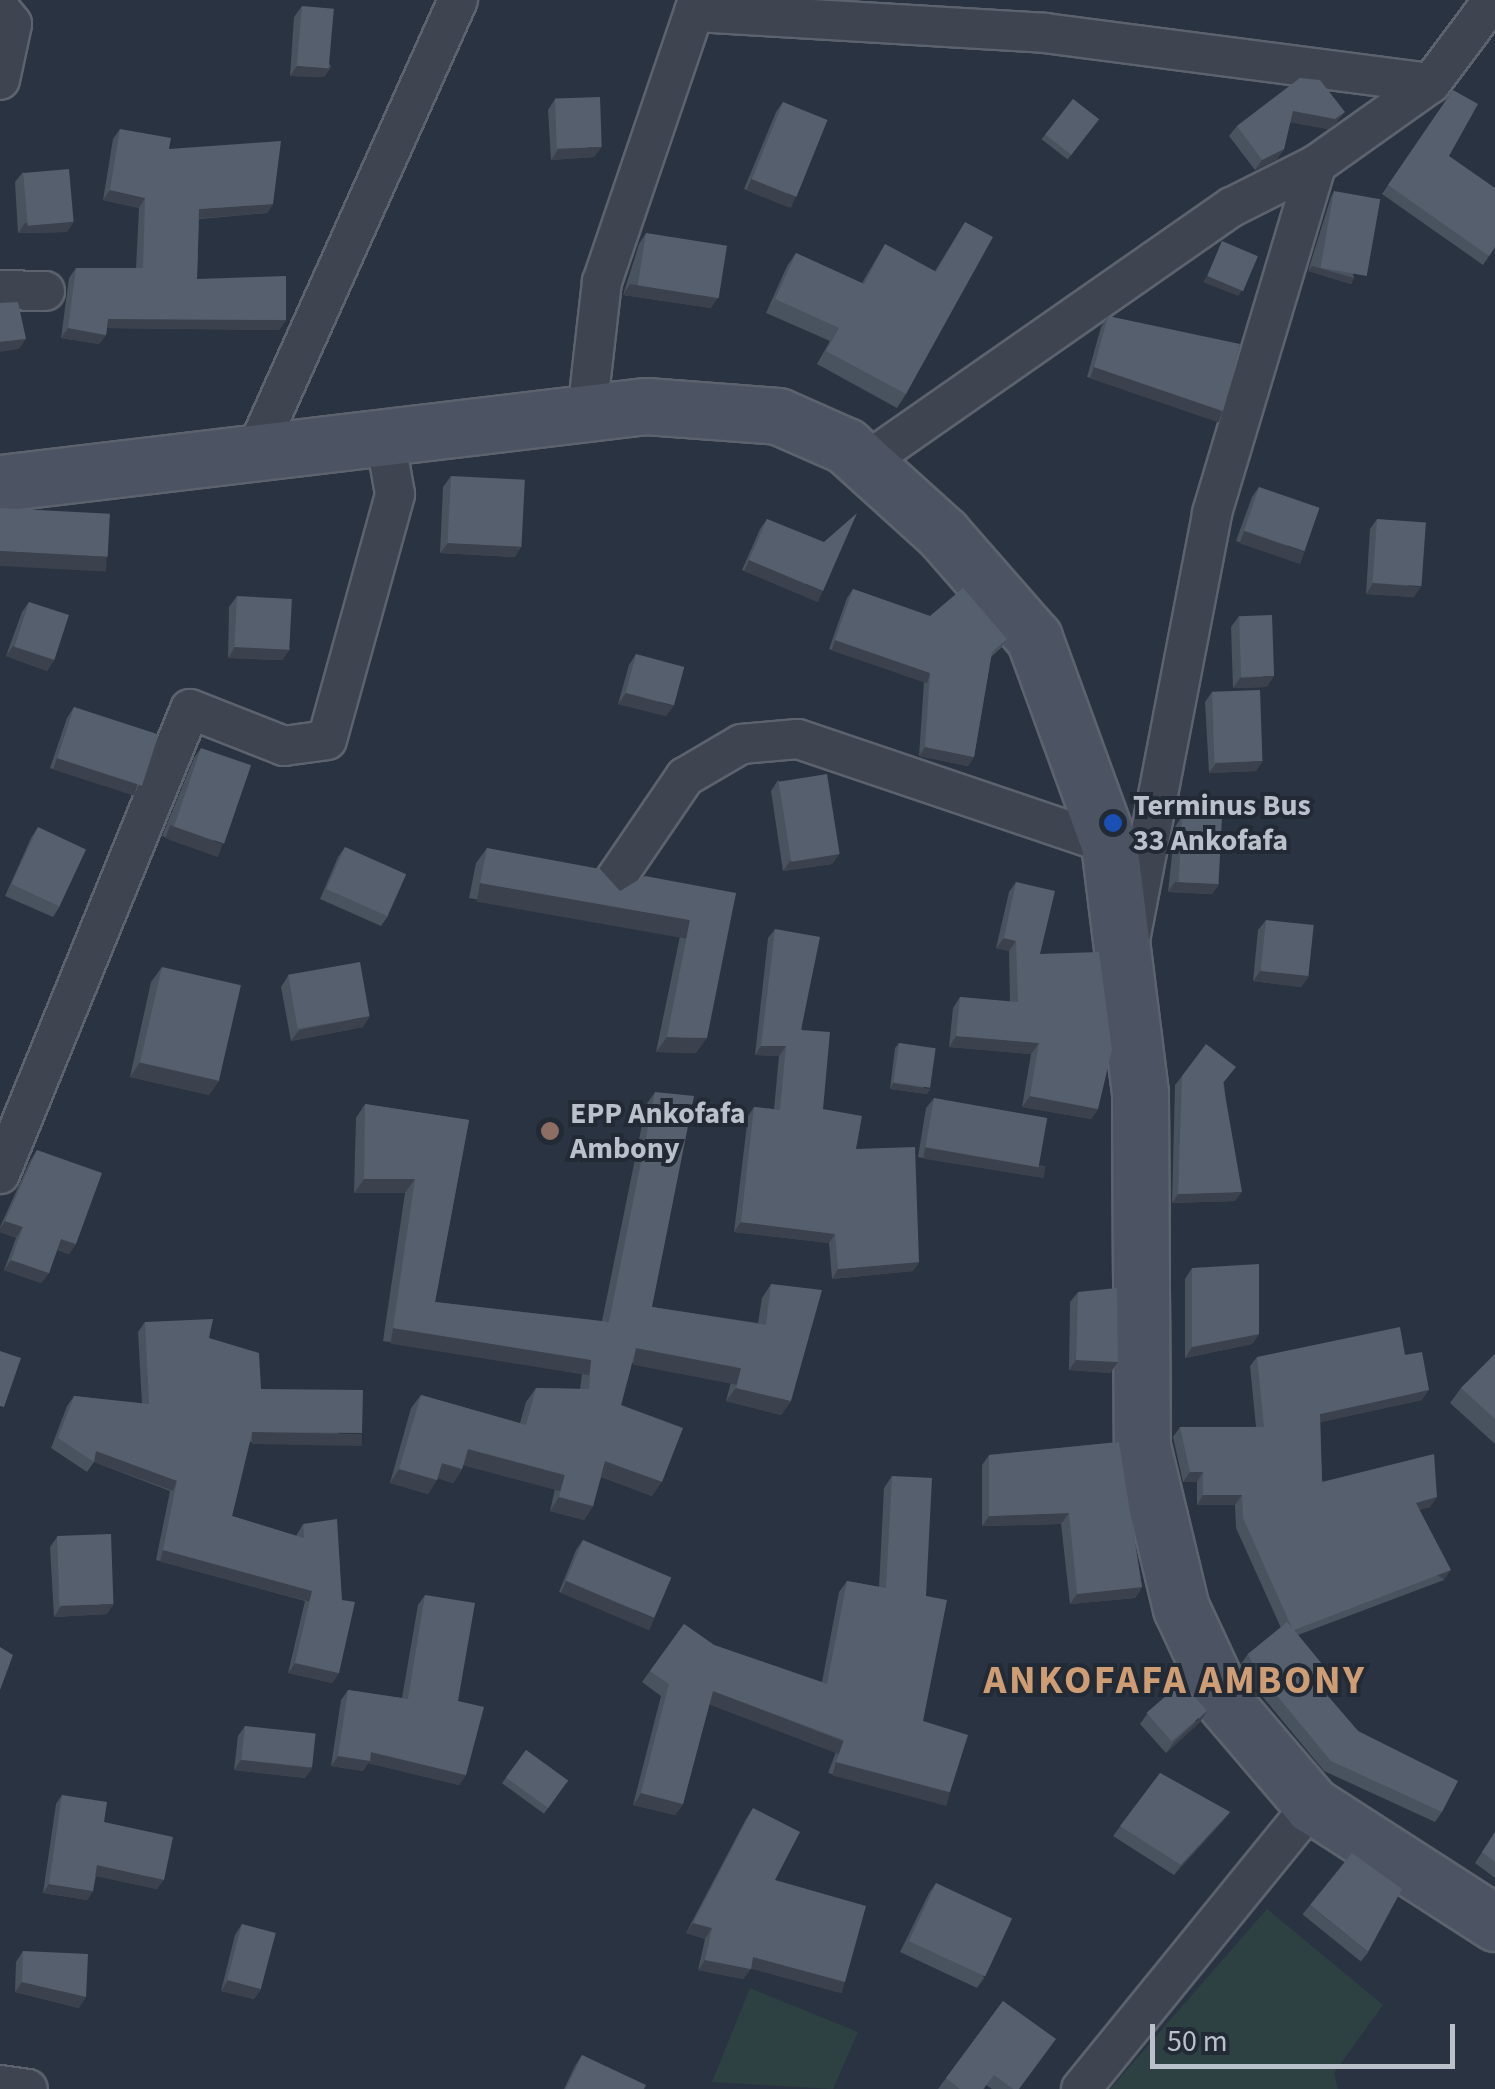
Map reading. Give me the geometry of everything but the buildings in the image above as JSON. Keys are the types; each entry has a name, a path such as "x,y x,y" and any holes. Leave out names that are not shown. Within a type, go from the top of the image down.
{"street":[{"path":"253,457 458,0"},
{"path":"587,413 602,282 696,6 1050,16 1432,83"},
{"path":"0,9 12,24 0,80"},
{"path":"866,462 1232,207 1316,164 1432,83 1487,20"},
{"path":"1124,968 1212,513 1316,164"},
{"path":"0,290 45,291"},
{"path":"0,483 253,457 646,406 778,416 866,462 1034,638 1110,844 1140,1093 1142,1446 1181,1608 1225,1703 1312,1805 1495,1922"},
{"path":"0,1174 190,709 284,746 327,740 395,494 385,438"},
{"path":"612,884 684,777 741,744 798,739 1110,844"},
{"path":"1081,2089 1312,1805"},
{"path":"0,2085 28,2089"}],"green space":[{"path":"1267,1909 1383,2005 1334,2073 1338,2089 1110,2089"},
{"path":"750,1988 858,2032 833,2089 712,2082"}],"place":[{"name":"Terminus Bus 33 Ankofafa","path":"1113,823"},
{"name":"EPP Ankofafa Ambony","path":"550,1131"}],"district":[{"name":"ANKOFAFA AMBONY","path":"1175,1681"}]}
